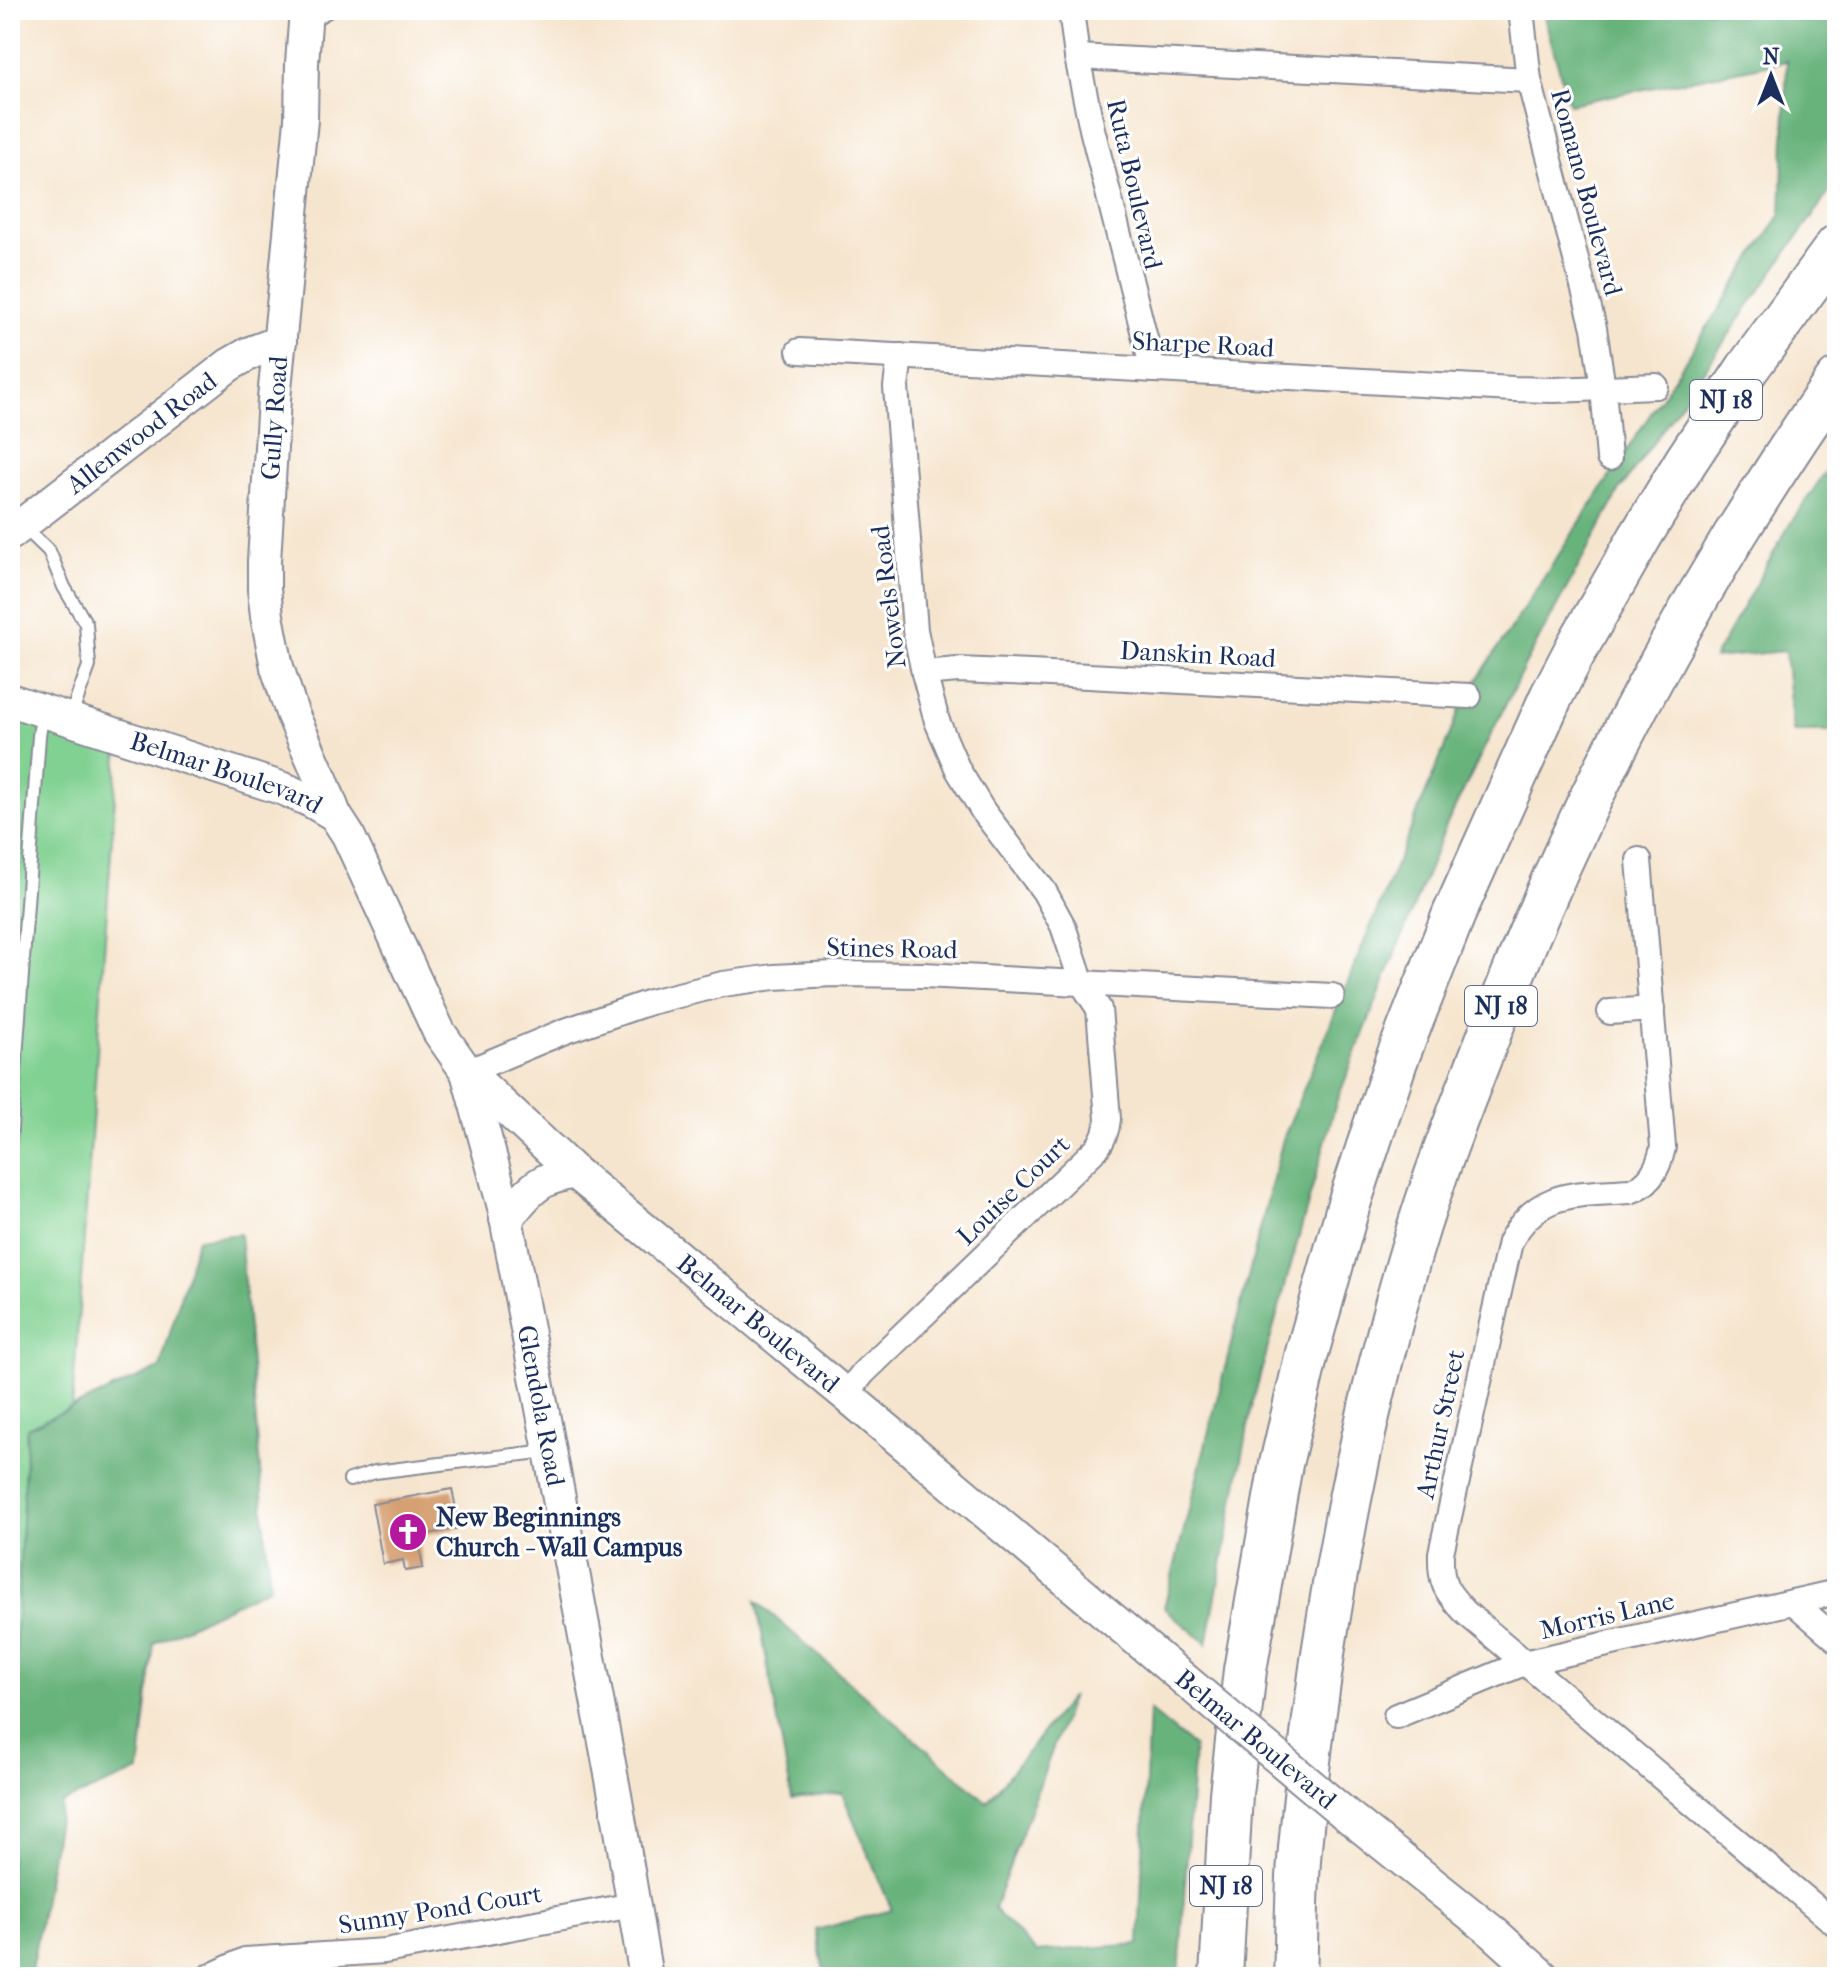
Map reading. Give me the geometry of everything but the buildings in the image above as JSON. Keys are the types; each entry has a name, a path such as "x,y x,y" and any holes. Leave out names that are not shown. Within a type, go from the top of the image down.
{"highway":[{"name":"NJ 18","path":"1221,1977 1231,1794 1245,1670 1281,1464 1307,1353 1348,1207 1396,1061 1454,914 1551,697 1576,649 1686,461 1747,369 1837,246"},
{"name":"NJ 18","path":"1295,1977 1299,1852 1321,1658 1340,1546 1388,1331 1440,1162 1537,914 1636,705 1699,594 1837,380"}],"street":[{"name":"Ruta Boulevard","path":"1071,10 1077,57 1120,245 1153,370"},
{"name":"Romano Boulevard","path":"1521,10 1529,80 1594,328 1609,458"},
{"name":"Gully Road","path":"313,15 302,63 301,120 274,399 264,561 267,616 277,667 292,713 335,815"},
{"path":"1077,57 1529,80"},
{"name":"Allenwood Road","path":"16,530 229,365 280,342"},
{"name":"Sharpe Road","path":"799,351 1513,389 1656,386"},
{"name":"Nowels Road","path":"900,356 896,387 915,630 937,721 958,770 983,811 1037,881 1056,912 1082,983"},
{"name":"Danskin Road","path":"924,673 958,670 1031,673 1469,696"},
{"name":"Belmar Boulevard","path":"10,700 284,789 335,815 348,835 439,1032 467,1072 574,1172 846,1395 1344,1813 1494,1933 1543,1977"},
{"name":"Arthur Street","path":"1639,860 1663,1147 1660,1163 1652,1176 1638,1188 1552,1200 1529,1214 1518,1227 1507,1251 1441,1553 1440,1573 1448,1594 1466,1613 1837,1925"},
{"name":"Stines Road","path":"467,1072 565,1031 650,1002 723,984 774,977 923,975 1332,996"},
{"name":"Louise Court","path":"846,1395 863,1373 1103,1140 1108,1119 1099,1009 1082,983"},
{"path":"1610,1012 1652,1009"},
{"name":"Glendola Road","path":"467,1072 506,1219 615,1795 646,1977"},
{"path":"506,1219 539,1185 574,1172"},
{"name":"Morris Lane","path":"1396,1716 1524,1663 1837,1592"},
{"path":"1793,1602 1837,1640"},
{"name":"Sunny Pond Court","path":"209,1977 245,1960 385,1951 633,1905"}],"lane":[{"path":"10,1142 37,751 56,715 89,666 86,624 64,587 49,551 16,530"},
{"path":"350,1480 375,1472 550,1451"}],"green space":[{"path":"1568,10 1837,10 1837,181 1620,490 1526,663 1445,828 1336,1103 1253,1401 1207,1644 1164,1608 1283,1139 1464,700 1781,214 1787,61 1569,104 1544,16"},
{"path":"1837,455 1837,732 1793,732 1785,651 1714,658 1790,524"},
{"path":"10,716 118,752 72,1408 27,1428 10,1719"},
{"path":"240,1234 270,1587 154,1643 139,1771 61,1803 30,1977 10,1977 10,1719 27,1428 160,1368 197,1239"},
{"path":"756,1601 987,1802 1072,1696 994,1909 1036,1952 1139,1944 1149,1710 1194,1747 1179,1977 825,1977 816,1930 892,1910 842,1793 792,1799"}],"place":[{"name":"New Beginnings Church - Wall Campus","path":"408,1532"}]}
